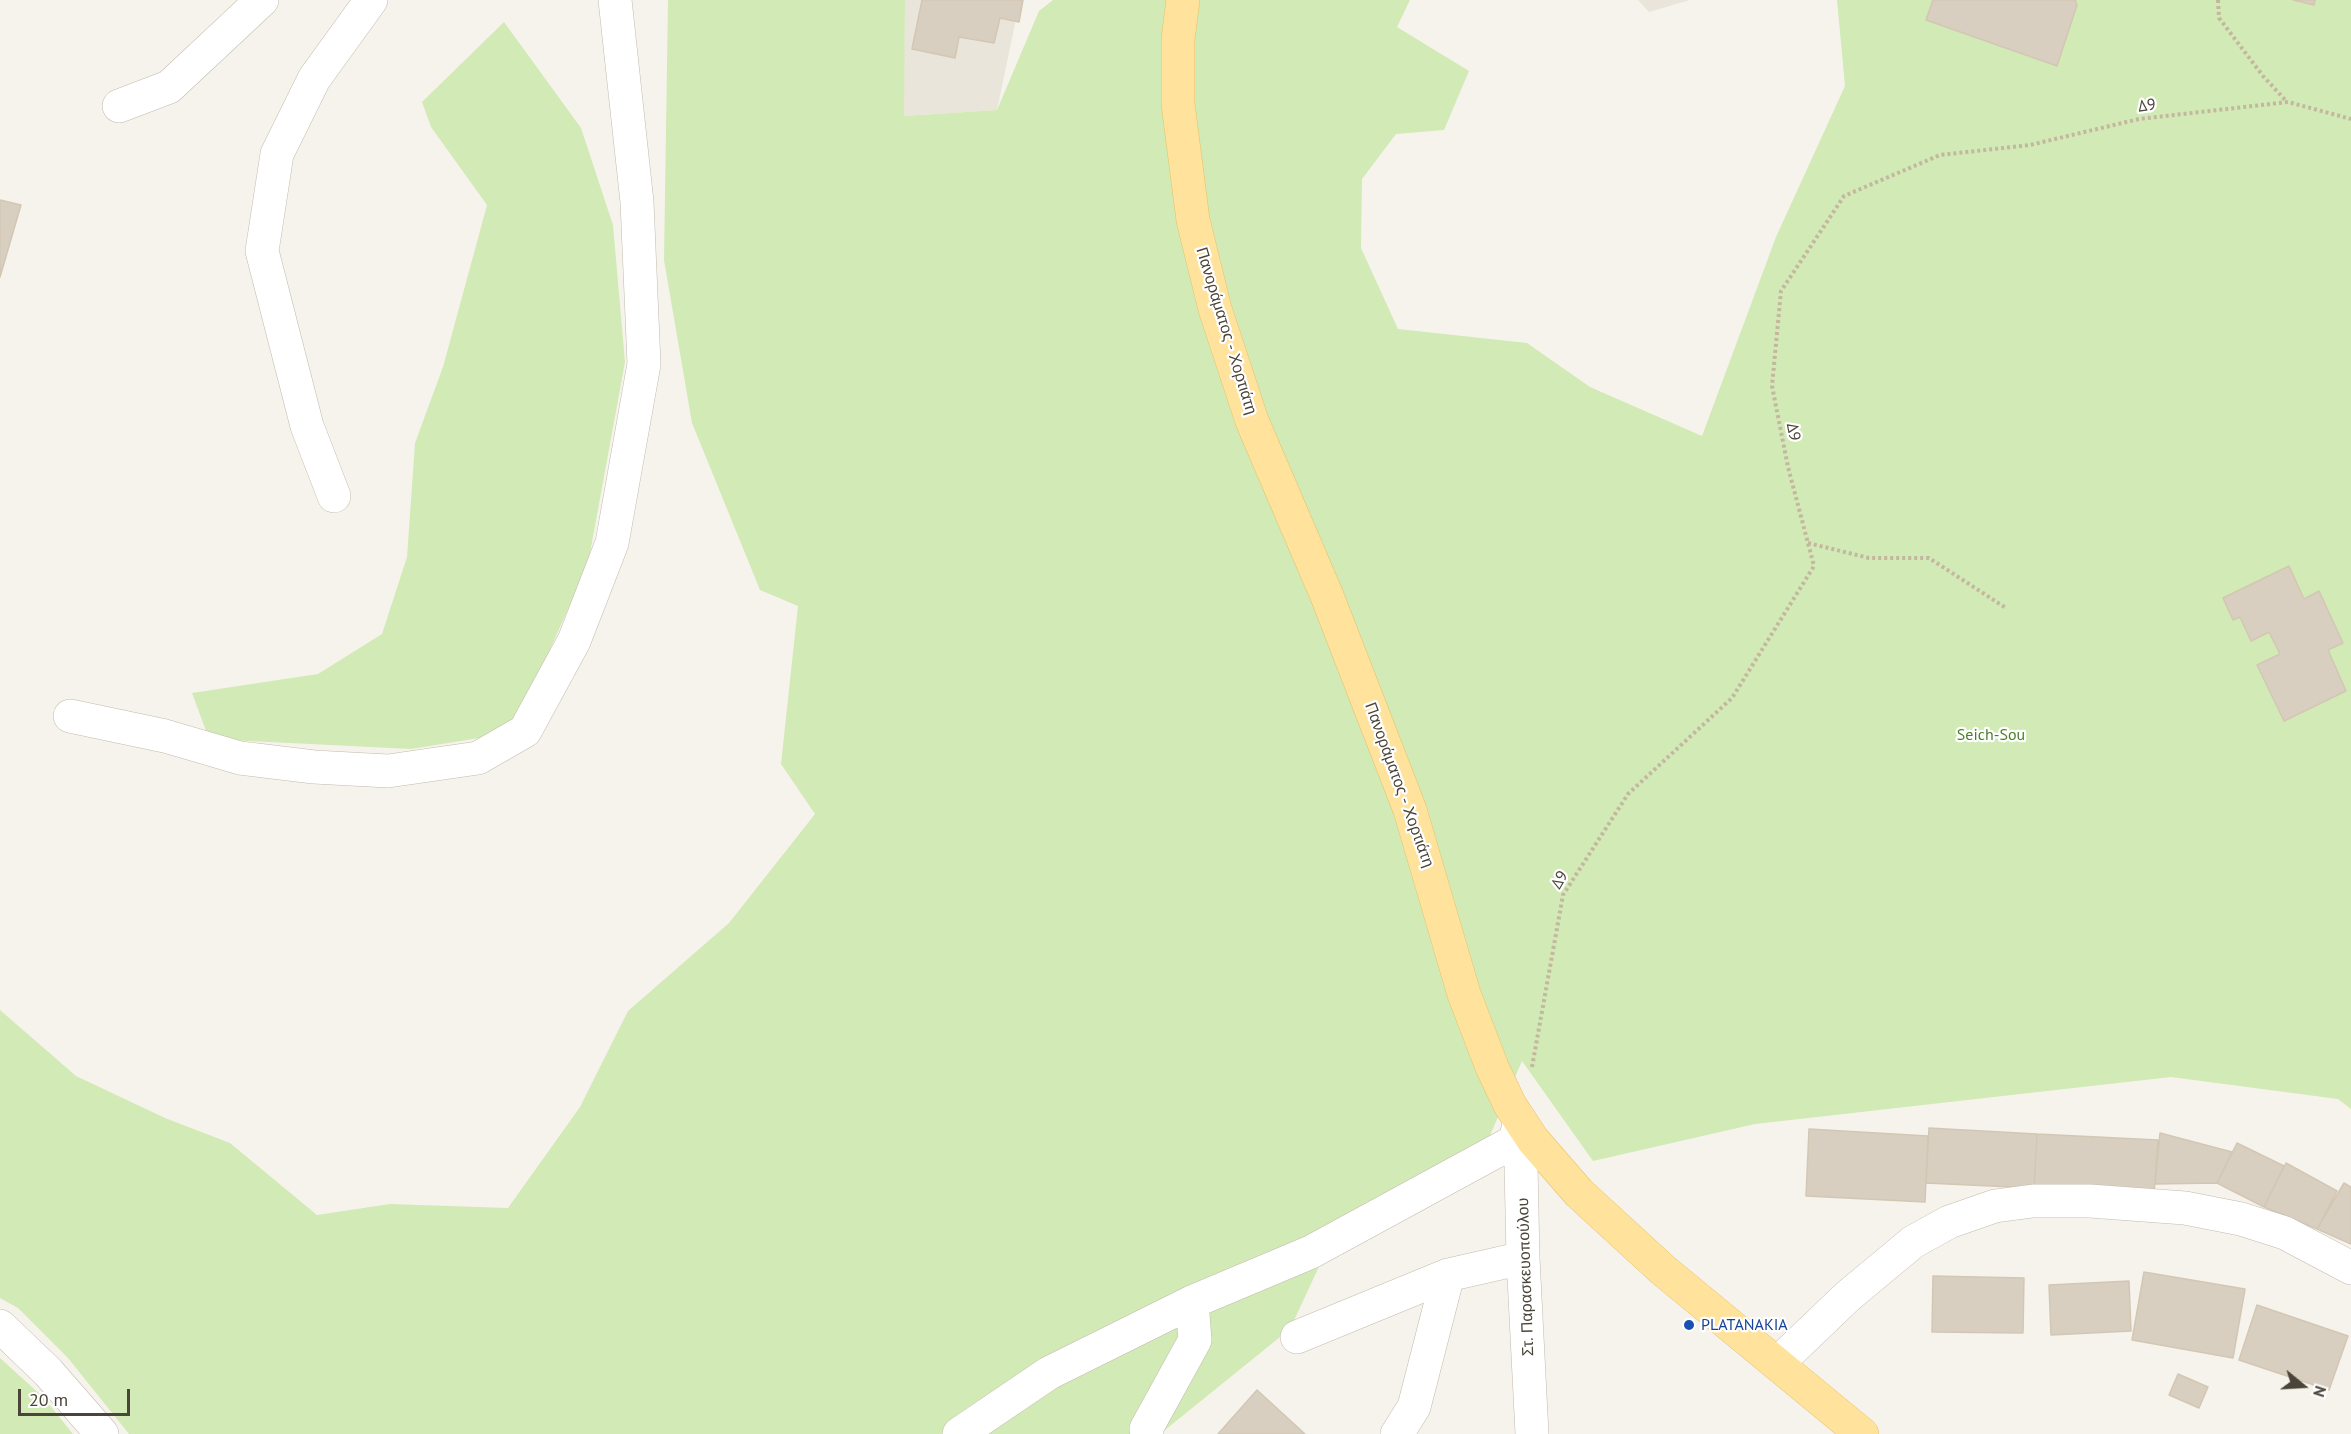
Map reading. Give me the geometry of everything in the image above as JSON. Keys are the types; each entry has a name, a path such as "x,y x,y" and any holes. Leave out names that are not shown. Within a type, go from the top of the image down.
{"main road":[{"name":"Πανοράματος - Χορτιάτη","path":"1183,0 1178,39 1178,104 1193,220 1215,309 1252,421 1327,596 1407,799 1478,1034 1503,1090 1520,1120 1560,1172 1600,1213 1663,1270 1862,1434"}],"street":[{"path":"119,106 169,87 262,0"},
{"path":"334,496 307,426 262,251 277,154 315,79 371,0"},
{"path":"70,716 165,736 240,758 314,767 388,771 477,758 525,731 574,641 612,543 644,364 637,202 615,0"},
{"path":"959,1434 1049,1373 1192,1302 1311,1252 1515,1141 1520,1120"},
{"name":"Στ. Παρασκευοπούλου","path":"1520,1120 1523,1258 1532,1434"},
{"path":"1778,1363 1848,1296 1913,1242 1949,1222 1995,1206 2033,1201 2090,1201 2185,1208 2241,1219 2285,1233 2351,1268"},
{"path":"1297,1337 1448,1275 1523,1258"},
{"path":"1397,1434 1414,1407 1448,1275"},
{"path":"1147,1434 1146,1429 1195,1341 1192,1302"},
{"path":"0,1326 48,1372 102,1434"}],"path":[{"path":"2218,0 2219,18 2263,76 2288,102"},
{"name":"Δ9","path":"1520,1120 1539,1036 1563,895 1628,794 1732,698 1814,566 1788,467 1772,386 1781,291 1844,196 1940,156 2030,145 2139,119 2288,102 2351,119"},
{"path":"1808,543 1869,558 1929,558 2006,608"}],"shaded area":[{"path":"905,0 1020,0 997,110 903,116"},
{"path":"1638,0 1690,0 1649,12"}],"green space":[{"name":"Seich-Sou","path":"668,0 905,0 904,116 997,110 1039,11 1053,0 1410,0 1397,27 1469,71 1444,130 1396,134 1362,179 1361,248 1398,329 1527,343 1590,387 1702,436 1776,237 1845,86 1837,0 2351,0 2351,1109 2338,1099 2171,1077 1755,1124 1593,1161 1522,1061 1485,1147 1342,1217 1290,1329 1160,1434 129,1434 68,1358 18,1308 0,1298 0,1010 76,1076 165,1118 230,1143 317,1215 390,1204 508,1208 580,1107 628,1011 729,923 815,814 781,764 798,606 760,590 692,423 664,260"},
{"path":"504,22 581,128 613,225 625,362 588,564 528,699 504,734 411,749 209,739 192,693 318,674 382,634 407,557 415,443 443,367 487,205 431,127 422,102"},
{"path":"0,1358 44,1398 73,1434 0,1434"}],"building":[{"path":"922,0 1023,0 1019,22 1000,18 994,43 959,37 955,58 912,49"},
{"path":"1933,0 2075,0 2077,5 2057,66 1926,20"},
{"path":"2293,0 2315,0 2314,5"},
{"path":"0,200 21,205 0,277"},
{"path":"2289,566 2304,599 2319,591 2343,643 2328,650 2346,691 2284,721 2257,665 2280,654 2269,632 2251,641 2240,617 2233,620 2223,598"},
{"path":"1929,1128 2037,1134 2034,1188 1926,1183"},
{"path":"1809,1129 1928,1136 1925,1202 1806,1196"},
{"path":"2160,1133 2232,1152 2217,1183 2155,1184"},
{"path":"2037,1134 2158,1140 2154,1194 2034,1188"},
{"path":"2237,1143 2284,1166 2264,1207 2217,1183"},
{"path":"2286,1163 2337,1191 2317,1229 2264,1207"},
{"path":"2344,1183 2351,1187 2351,1244 2317,1229"},
{"path":"2144,1272 2245,1289 2233,1358 2132,1340"},
{"path":"1933,1276 2024,1278 2023,1333 1932,1332"},
{"path":"2129,1281 2131,1331 2051,1335 2049,1285"},
{"path":"2257,1305 2348,1336 2329,1390 2239,1360"},
{"path":"2178,1374 2208,1387 2199,1408 2169,1395"},
{"path":"1257,1390 1305,1434 1218,1434"}],"place":[{"name":"PLATANAKIA","path":"1689,1325"}]}
